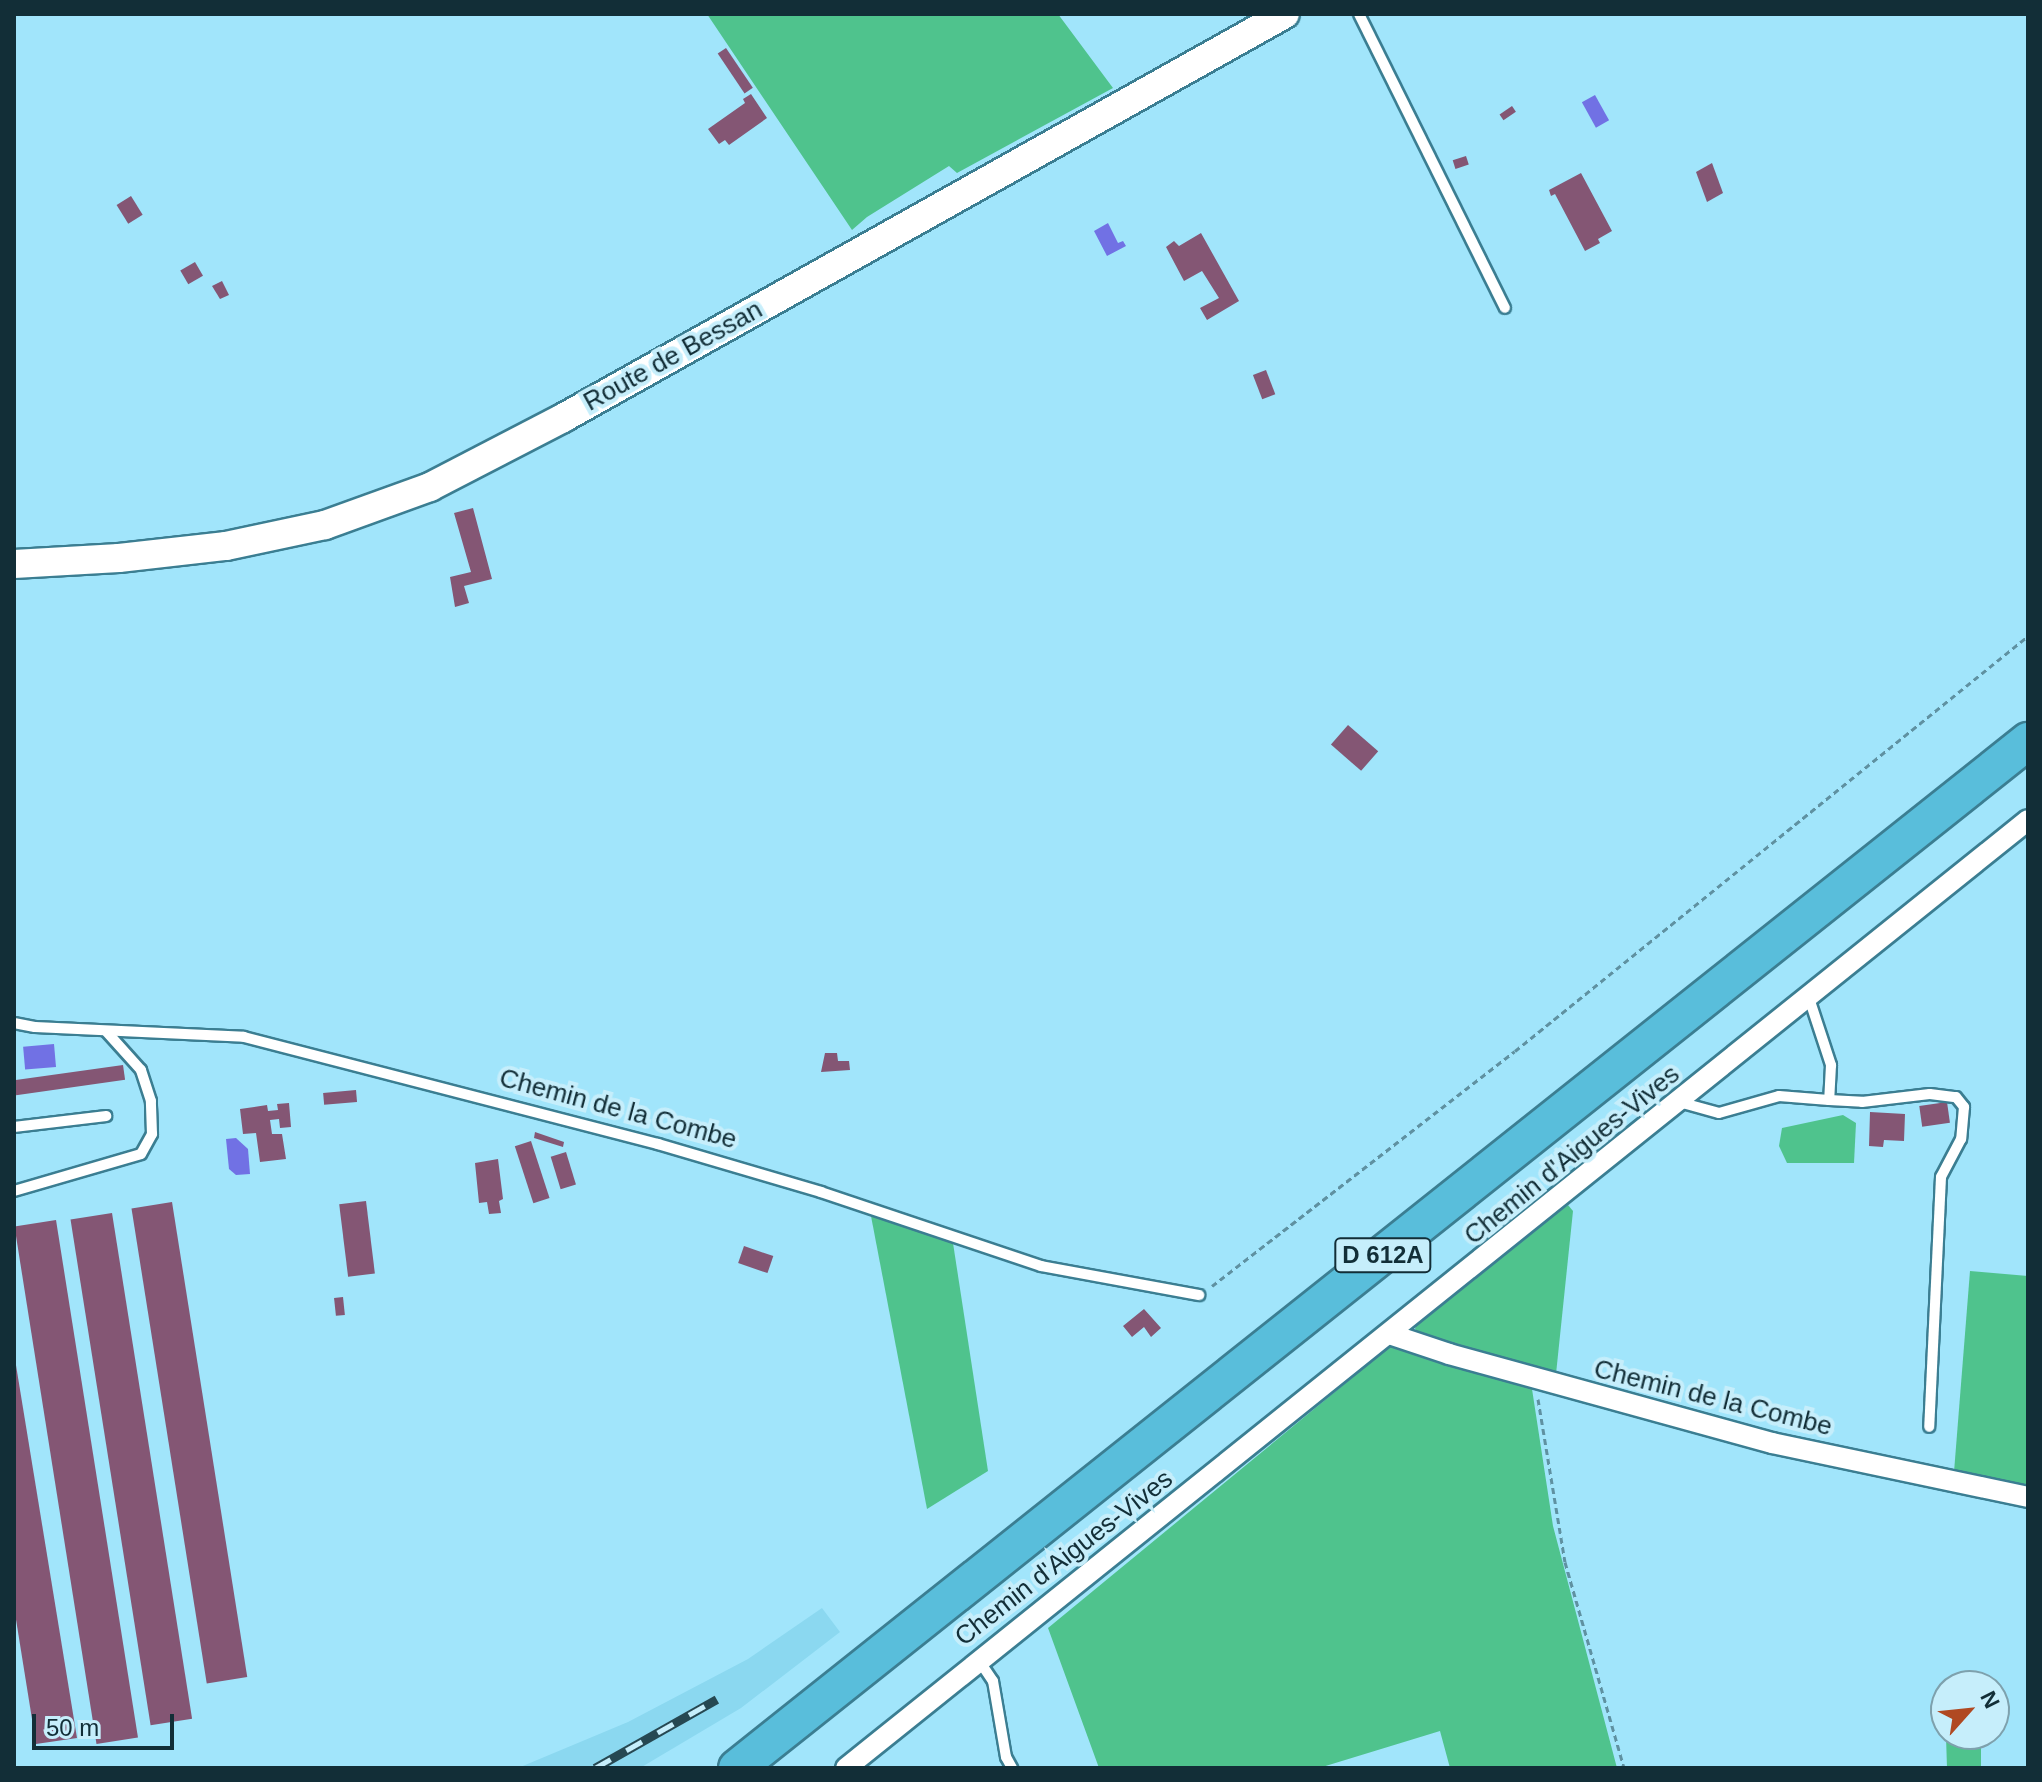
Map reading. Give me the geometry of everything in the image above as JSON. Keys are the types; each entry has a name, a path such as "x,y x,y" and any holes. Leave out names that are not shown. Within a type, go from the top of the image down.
{"highway":[{"name":"D 612A","path":"737,1768 2028,741"}],"street":[{"name":"Route de Bessan","path":"14,564 119,558 226,546 325,525 430,487 563,418 1285,14"},
{"name":"Chemin d'Aigues-Vives","path":"846,1768 978,1659 1389,1334 2028,820"},
{"name":"Chemin de la Combe","path":"1389,1334 1536,1379 1772,1443 2028,1497"}],"lane":[{"path":"1359,14 1505,308"},
{"path":"1809,998 1831,1065 1829,1100"},
{"name":"Chemin de la Combe","path":"14,1023 244,1037 658,1144 821,1192 1041,1266 1199,1295"},
{"path":"14,1191 141,1154 147,1144 152,1134 151,1101 141,1070 106,1031"},
{"path":"1679,1102 1719,1113 1779,1096 1862,1102 1930,1094 1956,1097 1964,1107 1961,1139 1941,1177 1929,1427"},
{"path":"14,1127 106,1116"},
{"path":"978,1659 993,1681 1005,1736 1006,1757 1012,1768"}],"path":[{"path":"1199,1295 1515,1051 2028,636"},
{"path":"1536,1379 1565,1562 1624,1768"}],"shaded area":[{"path":"1595,95 1609,120 1596,128 1582,102"},
{"path":"1108,223 1118,243 1123,241 1126,246 1107,256 1094,231"},
{"path":"54,1044 56,1067 25,1070 23,1047"},
{"path":"236,1138 248,1149 250,1174 236,1175 229,1169 226,1139"},
{"path":"822,1608 840,1632 741,1708 640,1768 518,1768 628,1722 748,1659"}],"green space":[{"path":"707,14 1058,14 1113,88 957,173 949,166 867,217 852,230"},
{"path":"1843,1115 1856,1123 1854,1163 1787,1163 1779,1146 1782,1128"},
{"path":"1568,1205 1573,1211 1556,1374 1423,1339 1415,1329 1418,1319"},
{"path":"871,1216 953,1243 988,1471 927,1509"},
{"path":"1970,1271 2028,1276 2028,1490 1954,1472"},
{"path":"1392,1345 1516,1377 1532,1389 1553,1526 1617,1768 1450,1768 1440,1731 1319,1768 1099,1768 1048,1628"},
{"path":"1946,1750 1981,1750 1981,1768 1947,1768"}],"building":[{"path":"726,48 753,88 745,93 718,54"},
{"path":"751,94 767,118 729,145 725,140 719,144 708,129 745,103 743,99"},
{"path":"1512,106 1516,112 1503,120 1500,114"},
{"path":"1466,156 1469,165 1455,169 1453,160"},
{"path":"1712,163 1723,193 1707,202 1696,172"},
{"path":"1581,173 1612,231 1598,239 1600,243 1585,251 1555,194 1551,196 1549,190"},
{"path":"131,196 143,215 128,224 117,205"},
{"path":"1201,233 1239,301 1207,320 1200,308 1219,298 1202,271 1184,281 1166,247 1174,241 1179,246"},
{"path":"195,262 203,276 188,284 180,270"},
{"path":"222,281 229,295 220,299 212,286"},
{"path":"1266,370 1275,394 1262,399 1253,375"},
{"path":"473,508 492,579 464,586 469,603 455,607 450,577 471,572 454,513"},
{"path":"1348,725 1378,751 1361,771 1331,745"},
{"path":"825,1053 837,1053 838,1061 849,1061 850,1070 821,1072"},
{"path":"123,1065 125,1080 16,1095 14,1080"},
{"path":"356,1090 357,1102 324,1105 323,1093"},
{"path":"1947,1102 1950,1123 1922,1127 1919,1106"},
{"path":"289,1103 291,1127 280,1128 279,1119 270,1120 272,1134 282,1134 286,1159 260,1162 256,1133 243,1134 240,1109 267,1105 268,1111 278,1110 277,1104"},
{"path":"1870,1112 1905,1114 1904,1141 1884,1140 1883,1147 1869,1146"},
{"path":"535,1132 564,1142 563,1147 534,1138"},
{"path":"531,1141 550,1198 533,1203 515,1146"},
{"path":"566,1152 576,1185 561,1189 551,1157"},
{"path":"498,1159 503,1199 499,1201 501,1213 489,1214 487,1202 479,1203 475,1163"},
{"path":"366,1201 375,1273 348,1277 339,1204"},
{"path":"172,1202 247,1677 207,1683 132,1208"},
{"path":"112,1213 192,1719 151,1725 71,1220"},
{"path":"56,1220 138,1738 96,1744 15,1227"},
{"path":"744,1246 773,1256 767,1273 738,1263"},
{"path":"343,1297 345,1315 336,1316 334,1298"},
{"path":"1144,1309 1161,1328 1151,1337 1144,1327 1132,1337 1123,1326"},
{"path":"14,1353 77,1738 36,1744 14,1607"}],"railway":[{"path":"595,1768 717,1699"}]}
